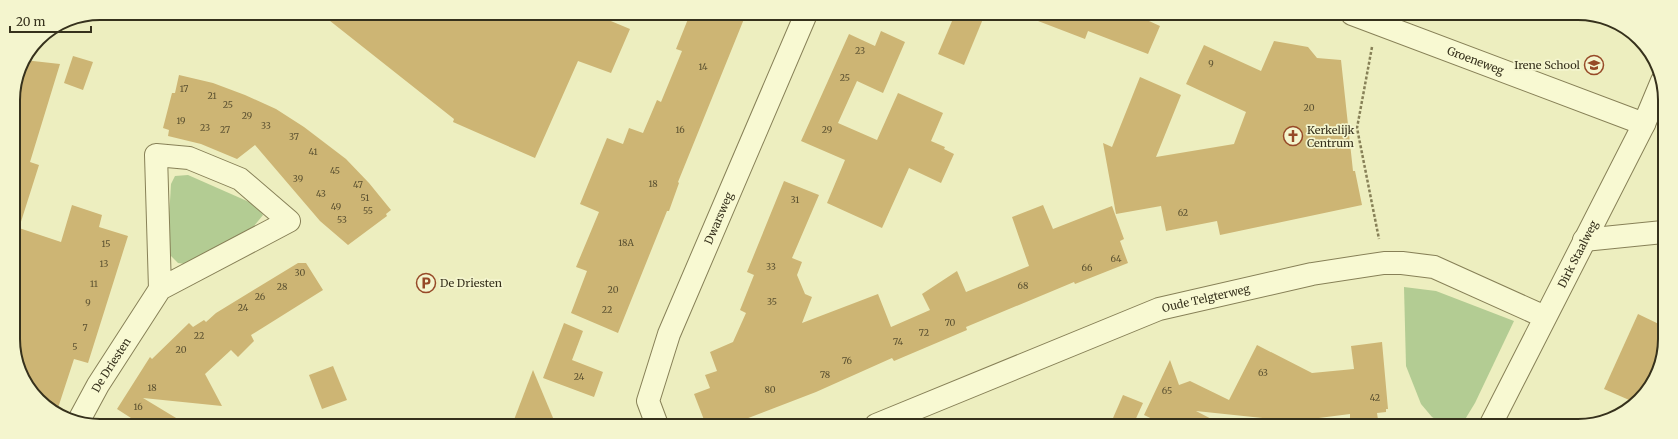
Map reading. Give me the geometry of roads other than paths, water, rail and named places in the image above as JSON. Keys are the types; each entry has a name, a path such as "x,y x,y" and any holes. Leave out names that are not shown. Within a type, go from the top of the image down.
{"street":[{"name":"Dwarsweg","path":"655,419 648,402 669,334 803,20"},
{"name":"Groeneweg","path":"1366,20 1644,124"},
{"name":"Dirk Staalweg","path":"1494,419 1644,124 1657,92"},
{"name":"De Driesten","path":"81,416 98,385 160,289 289,221 240,179 189,158 156,155 160,289"},
{"path":"1584,240 1658,233"},
{"name":"Oude Telgterweg","path":"891,419 1159,308 1312,274 1384,263 1402,262 1434,267 1545,317"}],"place":[{"name":"Irene School","path":"1594,65"},
{"name":"Kerkelijk Centrum","path":"1293,136"},
{"name":"De Driesten","path":"426,283"}]}
